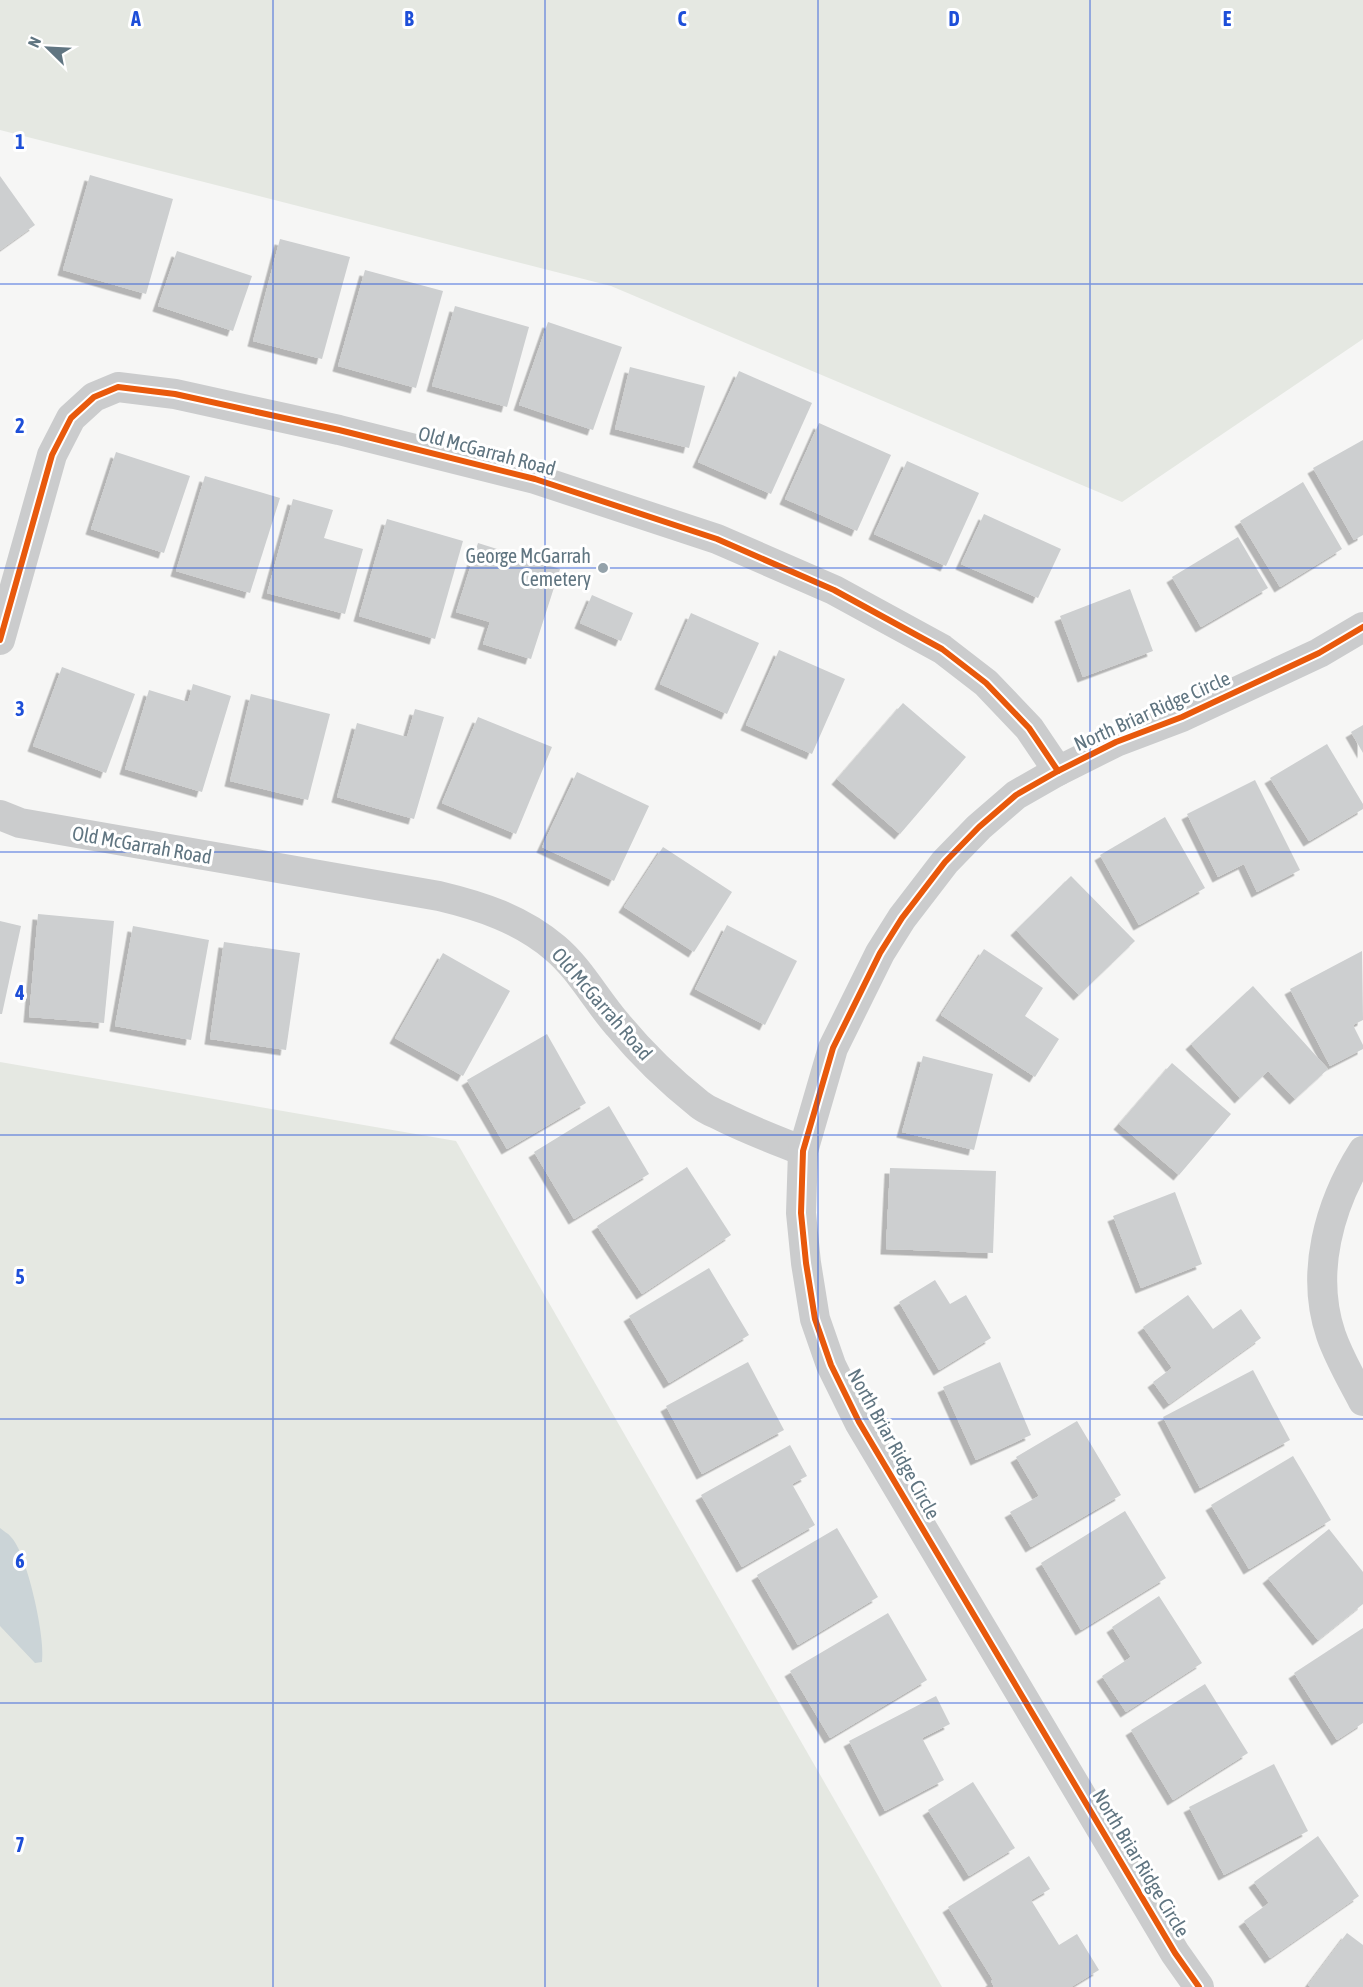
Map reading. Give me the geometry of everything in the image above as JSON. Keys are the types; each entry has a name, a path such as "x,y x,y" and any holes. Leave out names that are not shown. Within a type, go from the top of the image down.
{"street":[{"name":"Old McGarrah Road","path":"0,640 52,455 71,418 94,397 118,387 130,388 175,394 339,430 535,479 717,539 834,590 942,649 986,683 1029,728 1058,771"},
{"name":"North Briar Ridge Circle","path":"1199,1987 1175,1953 859,1422 831,1365 815,1319 806,1263 801,1213 803,1151 833,1048 872,966 902,918 945,862 979,827 1016,795 1058,771 1116,742 1224,698 1319,653 1363,627"},
{"name":"Old McGarrah Road","path":"0,815 20,824 440,897 474,905 506,917 530,929 555,948 575,968 618,1025 668,1078 702,1106 742,1126 803,1151"},
{"path":"1363,1151 1337,1201 1329,1227 1322,1270 1323,1302 1331,1335 1363,1401"}],"shaded area":[{"path":"0,0 1363,0 1363,339 1122,502 611,286 0,130"},
{"path":"0,1062 456,1141 942,1987 0,1987"},
{"path":"0,1528 17,1546 29,1578 41,1635 42,1662 35,1663 0,1626"}],"building":[{"path":"90,175 173,199 146,294 63,270"},
{"path":"0,176 35,225 0,250"},
{"path":"280,239 350,257 322,359 253,341"},
{"path":"177,251 252,276 233,331 158,306"},
{"path":"365,270 443,291 416,388 338,366"},
{"path":"455,306 529,327 507,407 432,386"},
{"path":"548,322 622,347 593,430 519,405"},
{"path":"630,367 705,386 689,448 615,429"},
{"path":"739,371 812,403 771,494 698,462"},
{"path":"819,423 891,455 857,531 785,499"},
{"path":"1363,440 1363,535 1354,540 1313,468"},
{"path":"116,452 190,476 164,553 91,529"},
{"path":"907,461 979,493 946,566 874,534"},
{"path":"205,476 280,498 250,593 176,571"},
{"path":"1303,482 1342,549 1280,587 1240,521"},
{"path":"293,499 333,510 324,538 363,549 345,614 267,593"},
{"path":"984,514 1061,549 1038,598 961,564"},
{"path":"387,519 463,541 435,639 359,616"},
{"path":"1238,537 1268,588 1201,627 1172,577"},
{"path":"478,543 560,569 531,659 483,644 490,622 456,612"},
{"path":"1130,589 1153,651 1083,677 1060,616"},
{"path":"592,595 633,613 621,641 580,623"},
{"path":"691,613 759,643 727,714 660,684"},
{"path":"779,650 845,679 812,754 746,725"},
{"path":"62,667 135,694 106,773 33,746"},
{"path":"193,684 231,696 202,792 125,769 149,690 188,702"},
{"path":"251,694 330,714 308,800 230,781"},
{"path":"903,703 966,757 900,834 837,779"},
{"path":"415,709 444,717 414,819 337,797 357,723 407,737"},
{"path":"478,717 552,747 516,834 442,803"},
{"path":"1363,725 1363,753 1351,732"},
{"path":"1327,744 1363,804 1363,809 1309,841 1270,778"},
{"path":"577,772 649,806 614,881 542,847"},
{"path":"1255,780 1300,870 1257,892 1244,864 1218,877 1187,814"},
{"path":"1165,817 1205,888 1139,925 1100,855"},
{"path":"663,847 732,892 694,952 624,907"},
{"path":"1071,876 1135,941 1079,995 1016,930"},
{"path":"38,914 114,921 104,1023 29,1017"},
{"path":"0,921 21,926 2,1014 0,1014"},
{"path":"727,925 797,961 765,1025 695,989"},
{"path":"133,926 209,940 191,1040 115,1026"},
{"path":"224,942 300,953 286,1050 210,1039"},
{"path":"984,949 1043,988 1025,1016 1059,1039 1035,1077 941,1015"},
{"path":"1362,951 1363,1020 1353,1025 1363,1049 1330,1066 1290,989"},
{"path":"443,953 510,991 463,1076 395,1038"},
{"path":"1253,986 1328,1069 1295,1099 1268,1071 1240,1098 1191,1044"},
{"path":"547,1034 586,1103 507,1149 467,1080"},
{"path":"923,1056 993,1074 974,1150 902,1132"},
{"path":"1172,1063 1231,1114 1179,1175 1119,1124"},
{"path":"609,1106 649,1174 574,1219 534,1152"},
{"path":"687,1167 731,1235 642,1294 597,1226"},
{"path":"890,1168 996,1171 993,1253 886,1249"},
{"path":"1175,1192 1202,1264 1141,1288 1113,1216"},
{"path":"709,1268 749,1335 669,1383 629,1316"},
{"path":"935,1280 950,1304 966,1295 991,1338 939,1370 899,1302"},
{"path":"1188,1295 1213,1329 1241,1309 1261,1338 1169,1404 1153,1382 1172,1368 1143,1327"},
{"path":"748,1362 784,1430 702,1474 666,1406"},
{"path":"1000,1362 1031,1435 976,1460 943,1387"},
{"path":"1253,1370 1290,1440 1200,1488 1163,1417"},
{"path":"1077,1421 1121,1495 1031,1547 1010,1512 1039,1496 1016,1457"},
{"path":"790,1445 807,1476 792,1484 815,1525 742,1567 701,1495"},
{"path":"1293,1456 1331,1520 1249,1569 1211,1505"},
{"path":"1125,1511 1166,1578 1081,1630 1041,1563"},
{"path":"837,1528 878,1597 798,1645 757,1575"},
{"path":"1329,1529 1363,1572 1363,1604 1318,1640 1268,1578"},
{"path":"1159,1596 1202,1663 1126,1712 1102,1676 1131,1657 1112,1627"},
{"path":"888,1613 927,1680 830,1738 790,1671"},
{"path":"1363,1628 1363,1723 1337,1740 1294,1673"},
{"path":"1205,1684 1248,1753 1173,1800 1131,1730"},
{"path":"936,1696 950,1724 922,1738 944,1780 885,1811 849,1741"},
{"path":"1274,1764 1308,1831 1224,1875 1189,1807"},
{"path":"973,1782 1015,1848 969,1876 928,1810"},
{"path":"1318,1836 1359,1896 1270,1958 1244,1921 1269,1903 1254,1882"},
{"path":"1029,1856 1050,1889 1031,1900 1059,1945 1077,1934 1099,1970 1071,1987 994,1987 991,1981 993,1980 948,1907"},
{"path":"1347,1933 1363,1945 1363,1987 1311,1987 1308,1985"}],"cycle path":[{"path":"0,640 52,455 71,418 94,397 118,387 175,394 339,430 535,479 717,539 834,590 942,649 986,683 1029,728 1058,771"},
{"path":"1199,1987 1175,1953 859,1422 831,1365 815,1319 806,1263 801,1213 803,1151 833,1048 880,953 902,918 945,862 979,827 1016,795 1058,771 1116,742 1182,717 1319,653 1363,627"}],"place":[{"name":"George McGarrah Cemetery","path":"603,568"}]}
